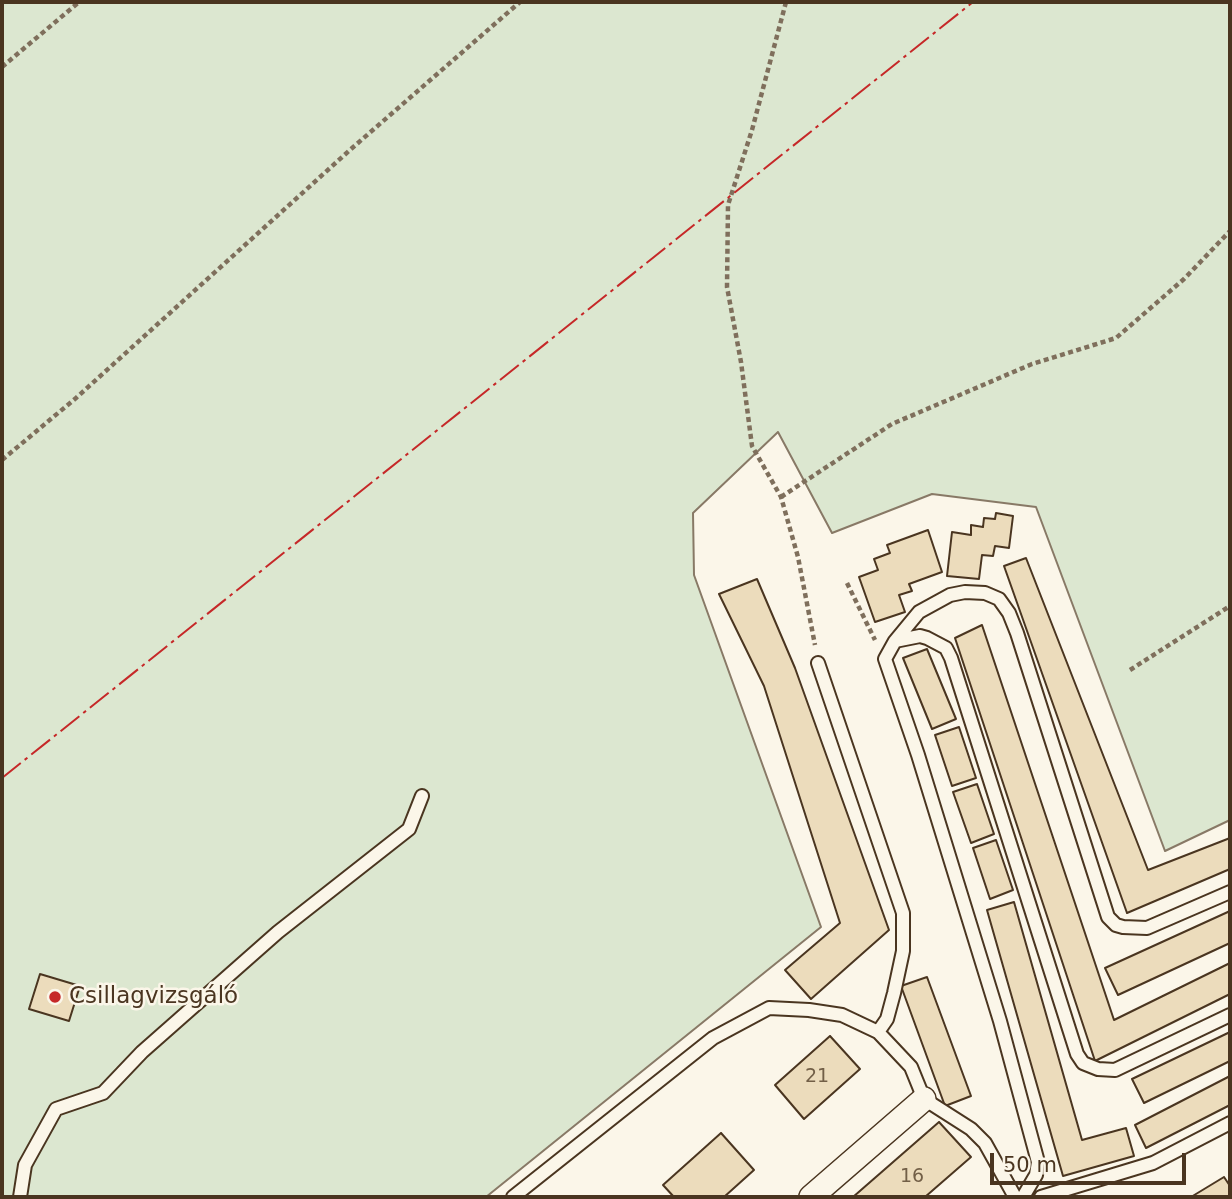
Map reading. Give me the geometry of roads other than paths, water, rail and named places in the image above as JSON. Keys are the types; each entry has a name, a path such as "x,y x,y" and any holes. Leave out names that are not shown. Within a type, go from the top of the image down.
{"street":[{"path":"811,1197 924,1099"}],"lane":[{"path":"1023,1197 1036,1175 1038,1162 996,1008 918,755 885,659 895,641 919,612 950,595 965,592 985,593 999,599 1009,613 1017,633 1108,917 1116,925 1123,927 1147,928 1230,892"},
{"path":"895,641 919,636 927,638 946,648 951,658 1077,1054 1083,1063 1098,1069 1115,1070 1230,1015"},
{"path":"818,663 903,913 903,951 887,1019 878,1032"},
{"path":"20,1197 25,1165 56,1109 103,1093 142,1052 278,932 409,829 422,796"},
{"path":"513,1197 713,1038 769,1008 842,1015 878,1032 911,1067 924,1099 971,1129 985,1143 1015,1197"},
{"path":"1041,1197 1153,1163 1230,1123"}],"place":[{"name":"Csillagvizsgáló","path":"55,997"}]}
